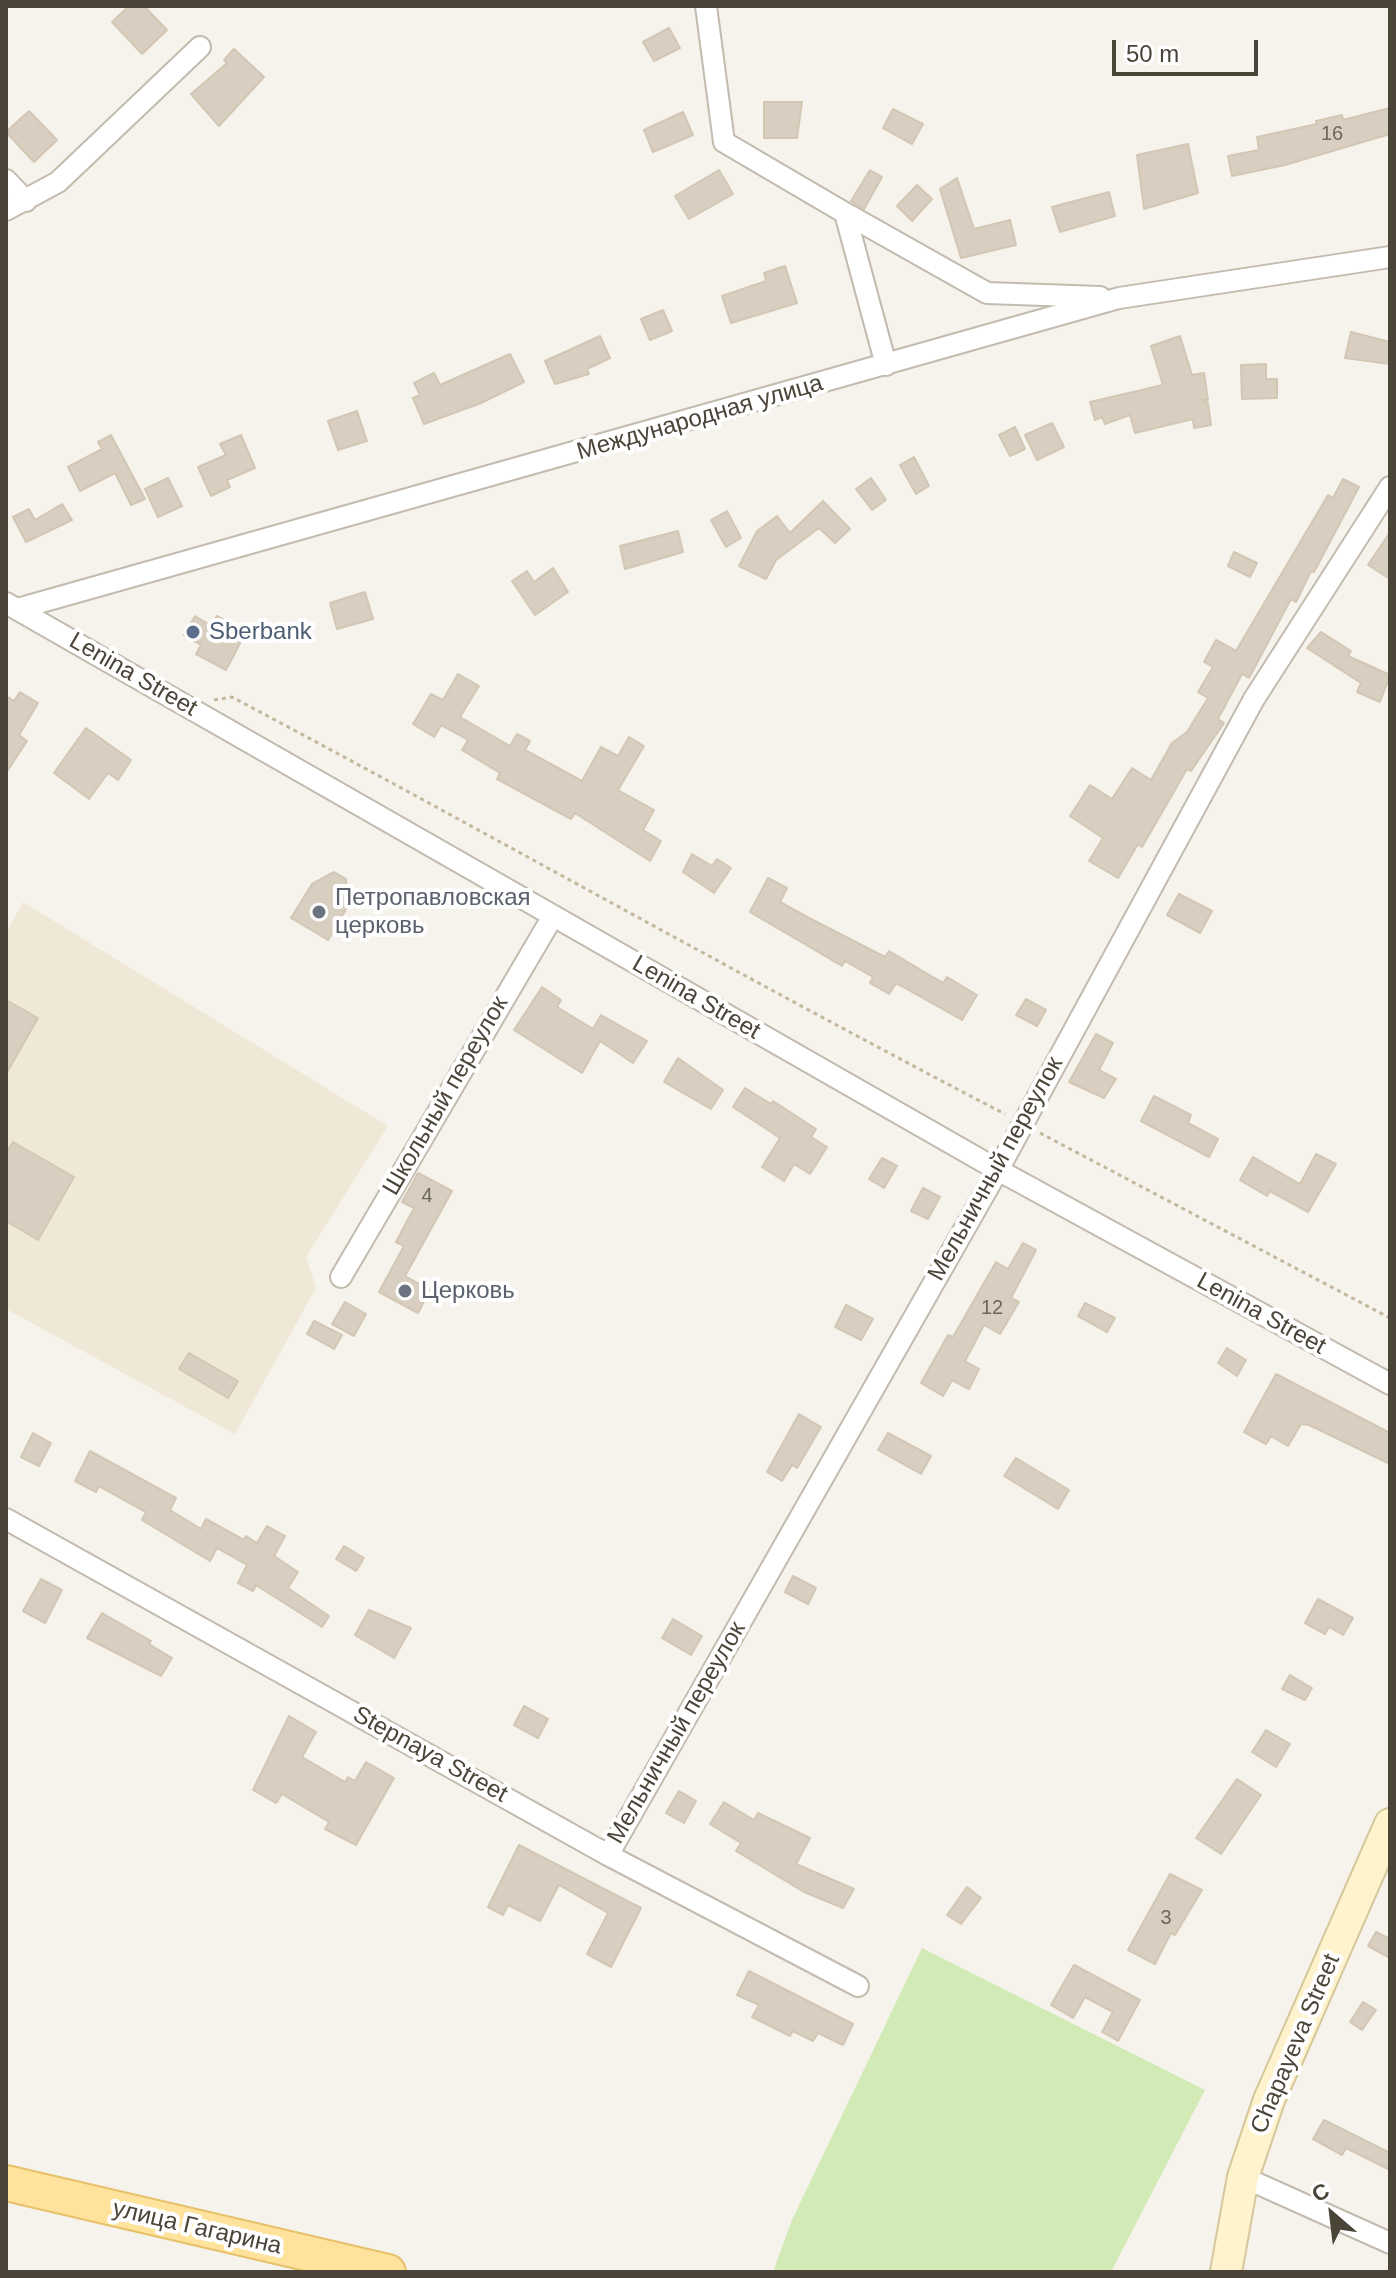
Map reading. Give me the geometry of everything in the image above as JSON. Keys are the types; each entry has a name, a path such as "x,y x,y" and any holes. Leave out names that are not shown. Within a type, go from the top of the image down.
{"main road":[{"name":"Chapayeva Street","path":"1226,2272 1243,2177 1269,2100 1390,1824"},
{"name":"улица Гагарина","path":"6,2183 388,2272"}],"street":[{"path":"706,6 724,142 987,293 1119,298"},
{"path":"6,210 58,182 200,47"},
{"path":"6,180 26,201"},
{"path":"845,213 886,365"},
{"name":"Международная улица","path":"12,606 1119,298 1390,257"},
{"name":"Мельничный переулок","path":"608,1855 998,1170 1254,699 1390,487"},
{"name":"Lenina Street","path":"12,606 998,1170 1390,1384"},
{"name":"Школьный переулок","path":"341,1277 553,916"},
{"name":"Stepnaya Street","path":"6,1519 608,1855 858,1986"},
{"path":"1243,2177 1390,2243"}],"path":[{"path":"187,706 232,697 488,833 846,1032 1390,1318"}],"shaded area":[{"path":"23,902 388,1126 306,1257 316,1288 235,1434 6,1309 6,933"}],"green space":[{"path":"922,1948 1205,2090 1111,2272 773,2272 792,2220"}],"building":[{"path":"129,6 144,6 167,30 142,54 112,22"},
{"path":"669,28 680,48 654,61 643,42"},
{"path":"234,49 264,77 219,126 191,94 227,63 224,60"},
{"path":"764,102 802,102 797,138 764,138"},
{"path":"1390,108 1390,134 1285,165 1232,176 1228,156 1259,150 1257,137 1317,124 1316,121 1342,115 1343,120"},
{"path":"893,109 923,124 912,144 883,128"},
{"path":"29,111 57,140 34,162 6,132"},
{"path":"683,112 693,135 653,152 644,130"},
{"path":"1188,144 1198,193 1144,209 1137,155"},
{"path":"719,170 733,194 689,219 675,196"},
{"path":"870,170 882,177 864,209 851,201"},
{"path":"957,178 974,229 1010,220 1016,245 961,258 940,189"},
{"path":"917,185 932,199 912,221 897,206"},
{"path":"1109,192 1115,216 1060,232 1052,207"},
{"path":"785,266 797,303 731,323 722,296 766,281 764,273"},
{"path":"663,310 672,331 650,340 641,319"},
{"path":"1351,332 1390,342 1390,364 1345,358"},
{"path":"600,336 610,358 587,369 589,374 555,384 545,361"},
{"path":"1180,336 1192,375 1204,373 1208,400 1201,400 1208,403 1211,425 1194,428 1193,419 1135,433 1130,415 1105,424 1102,417 1095,420 1090,402 1163,385 1151,346"},
{"path":"510,354 524,382 481,403 424,424 413,398 420,395 414,383 434,373 440,385"},
{"path":"1266,364 1266,379 1277,379 1277,398 1242,399 1241,365"},
{"path":"357,411 367,441 338,450 328,421"},
{"path":"1052,423 1064,447 1037,460 1025,435"},
{"path":"1015,427 1025,449 1010,456 999,435"},
{"path":"111,435 145,499 131,505 115,473 80,491 68,467 102,449 98,442"},
{"path":"241,435 255,468 227,480 230,487 211,496 198,467 226,455 220,444"},
{"path":"914,457 929,486 916,494 900,465"},
{"path":"168,478 182,506 158,517 145,489"},
{"path":"871,478 886,500 872,510 856,489"},
{"path":"1343,479 1359,487 1314,572 1311,571 1296,602 1291,599 1249,678 1242,674 1218,719 1224,723 1191,771 1187,769 1142,847 1138,844 1118,878 1089,861 1103,838 1070,816 1090,785 1112,799 1132,768 1151,780 1172,743 1187,732 1208,698 1198,692 1213,667 1204,662 1216,640 1236,651 1328,495 1333,498"},
{"path":"823,501 850,529 835,543 819,528 776,560 766,579 739,566 757,531 777,516 790,533"},
{"path":"62,504 72,520 26,542 13,517 29,509 35,520"},
{"path":"727,511 741,538 726,547 711,520"},
{"path":"678,531 683,552 625,569 620,546"},
{"path":"1390,532 1390,579 1368,565"},
{"path":"1234,552 1257,563 1250,577 1228,566"},
{"path":"553,568 568,592 535,615 512,581 527,571 534,582"},
{"path":"365,592 373,619 337,629 330,603"},
{"path":"195,616 212,626 217,616 246,632 226,670 196,654 201,645 184,635"},
{"path":"1321,632 1351,651 1348,656 1390,675 1380,702 1357,692 1361,683 1307,648"},
{"path":"458,674 479,686 460,717 510,746 517,734 530,741 525,750 582,781 601,747 618,756 629,737 644,746 618,790 654,810 643,830 661,841 650,861 575,813 571,819 497,779 500,773 462,750 468,740 441,725 434,737 413,724 431,694 443,700"},
{"path":"20,692 38,703 19,735 27,741 6,773 6,696 14,701"},
{"path":"86,728 131,760 118,780 108,773 89,799 54,773"},
{"path":"692,854 712,866 717,859 731,868 714,893 683,872"},
{"name":"Петропавловская церковь","path":"334,872 346,879 348,906 328,940 291,918 312,884"},
{"path":"768,878 787,888 780,902 885,957 889,951 943,983 947,977 977,995 962,1020 896,983 889,994 870,983 873,977 845,961 842,966 750,912"},
{"path":"1179,894 1212,911 1200,933 1167,915"},
{"path":"542,987 561,1000 557,1007 593,1029 601,1015 647,1041 633,1063 600,1041 582,1073 514,1030"},
{"path":"1026,999 1046,1010 1037,1026 1016,1015"},
{"path":"6,1000 38,1018 6,1074"},
{"path":"1096,1034 1113,1043 1099,1070 1116,1079 1104,1098 1069,1082"},
{"path":"678,1058 723,1090 711,1109 664,1082"},
{"path":"745,1088 771,1104 773,1101 816,1129 811,1137 827,1147 810,1174 794,1164 784,1181 762,1167 780,1138 733,1107"},
{"path":"1154,1096 1191,1115 1188,1123 1218,1139 1209,1157 1141,1121"},
{"path":"13,1142 74,1177 38,1240 6,1221 6,1153"},
{"path":"1316,1154 1336,1164 1308,1212 1270,1191 1267,1196 1240,1180 1253,1157 1300,1184"},
{"path":"882,1158 897,1166 884,1188 869,1179"},
{"path":"418,1173 452,1191 405,1276 430,1290 418,1313 379,1292 404,1246 396,1242 414,1208 402,1202"},
{"path":"923,1188 940,1197 928,1219 911,1211"},
{"path":"1023,1243 1036,1250 1011,1298 1019,1302 1000,1334 984,1325 965,1361 979,1369 969,1389 952,1380 943,1396 921,1383 948,1335 953,1337 996,1262 1008,1269"},
{"path":"345,1302 366,1314 354,1336 332,1324"},
{"path":"1085,1303 1115,1318 1107,1332 1078,1316"},
{"path":"846,1305 873,1319 861,1340 835,1327"},
{"path":"314,1321 342,1335 334,1349 307,1334"},
{"path":"1227,1348 1246,1360 1237,1376 1218,1363"},
{"path":"189,1353 238,1381 228,1398 179,1369"},
{"path":"1276,1374 1390,1433 1390,1464 1309,1425 1301,1424 1288,1446 1271,1436 1266,1444 1244,1432"},
{"path":"799,1414 821,1427 797,1468 792,1465 782,1481 767,1472"},
{"path":"33,1433 51,1443 39,1466 21,1457"},
{"path":"888,1433 931,1456 921,1474 878,1450"},
{"path":"90,1451 176,1498 170,1510 201,1529 206,1519 244,1540 246,1536 257,1543 267,1526 285,1536 274,1556 298,1572 288,1588 329,1616 322,1627 256,1585 253,1591 238,1583 247,1565 217,1548 210,1561 142,1520 146,1512 99,1486 96,1492 75,1481"},
{"path":"1016,1458 1069,1490 1058,1509 1004,1476"},
{"path":"344,1546 364,1558 356,1571 336,1559"},
{"path":"793,1576 816,1588 808,1604 785,1592"},
{"path":"41,1579 62,1590 45,1623 23,1611"},
{"path":"1318,1599 1353,1618 1343,1635 1329,1627 1325,1634 1305,1623"},
{"path":"369,1610 411,1628 394,1658 355,1635"},
{"path":"102,1613 151,1641 149,1644 172,1658 161,1676 87,1638"},
{"path":"673,1619 702,1636 691,1655 662,1638"},
{"path":"1290,1675 1312,1688 1305,1700 1282,1689"},
{"path":"524,1706 548,1719 538,1738 514,1725"},
{"path":"289,1716 316,1732 302,1757 345,1782 348,1777 355,1781 366,1762 394,1778 356,1845 325,1829 329,1822 282,1794 276,1803 253,1790"},
{"path":"1266,1730 1290,1744 1276,1767 1252,1752"},
{"path":"1237,1779 1261,1795 1221,1854 1196,1838"},
{"path":"679,1791 696,1801 684,1823 666,1813"},
{"path":"724,1802 754,1820 758,1813 810,1838 796,1864 854,1889 843,1908 804,1892 736,1851 741,1843 710,1824"},
{"path":"519,1845 641,1908 611,1967 587,1954 608,1913 559,1885 540,1921 508,1905 503,1915 488,1907"},
{"path":"1170,1874 1202,1890 1175,1935 1171,1933 1155,1964 1128,1950"},
{"path":"967,1887 981,1898 961,1924 947,1915"},
{"path":"1376,1932 1390,1939 1390,1958 1368,1946"},
{"path":"1074,1965 1140,2000 1118,2041 1102,2032 1113,2012 1085,1997 1073,2018 1051,2005"},
{"path":"749,1971 853,2024 843,2045 818,2033 813,2041 793,2031 790,2036 752,2017 759,2005 737,1995"},
{"path":"1363,2002 1376,2010 1362,2030 1350,2022"},
{"path":"1324,2120 1390,2153 1390,2170 1346,2148 1342,2155 1313,2139"}],"place":[{"name":"Sberbank","path":"193,632"},
{"name":"Петропавловская церковь","path":"319,912"},
{"name":"Церковь","path":"405,1291"}]}
